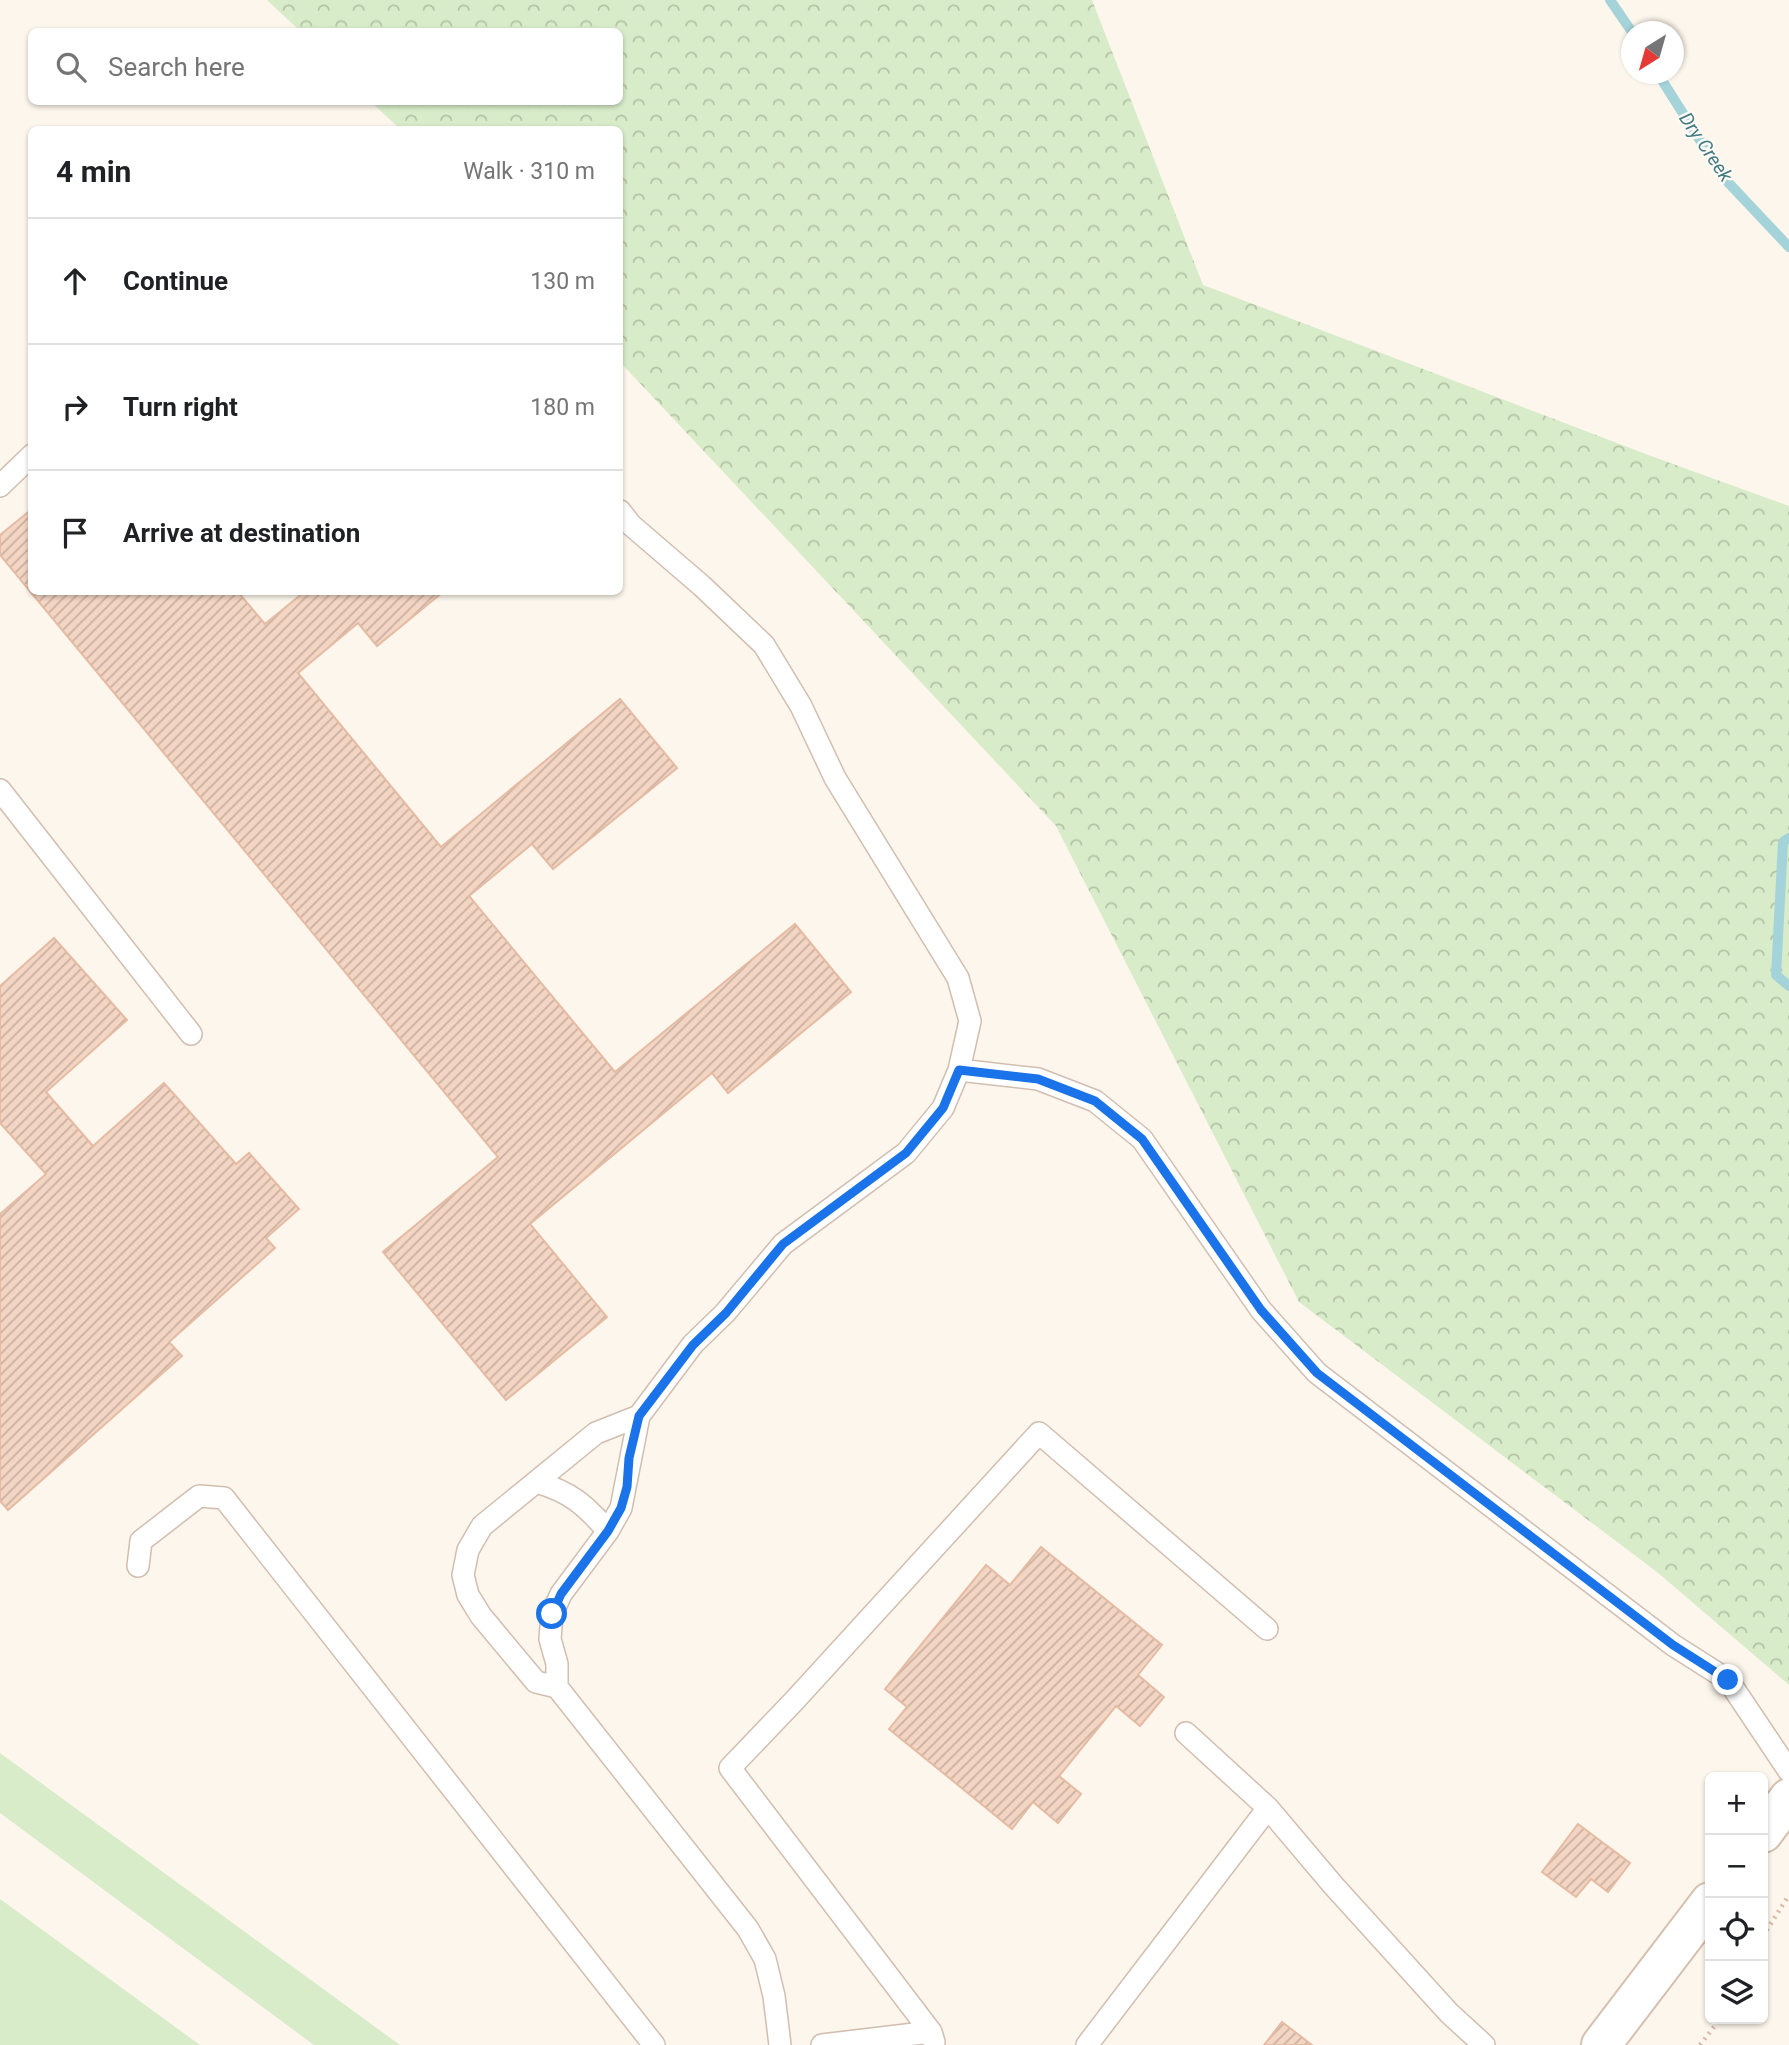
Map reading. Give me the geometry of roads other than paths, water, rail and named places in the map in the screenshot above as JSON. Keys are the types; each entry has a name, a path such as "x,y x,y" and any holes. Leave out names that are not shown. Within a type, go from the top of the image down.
{"street":[{"path":"1768,1825 1789,1798"},
{"path":"1601,2045 1705,1909"}],"lane":[{"path":"0,486 28,459"},
{"path":"623,515 631,526 702,586 764,645 801,706 835,778 958,978 970,1021 959,1070 943,1108 906,1153 783,1244 726,1313 693,1345 639,1416 621,1508 608,1531 561,1594 552,1614 550,1639 557,1664 557,1687 748,1929 765,1959 774,1996 780,2045"},
{"path":"0,790 191,1034"},
{"path":"959,1070 1038,1079 1095,1101 1142,1139 1261,1310 1317,1373 1673,1645 1728,1680 1789,1771"},
{"path":"557,1687 536,1682 481,1616 468,1595 463,1575 468,1550 482,1526 596,1433 639,1416"},
{"path":"933,2038 730,1768 1039,1433 1267,1629"},
{"path":"536,1482 559,1489 583,1503 608,1531"},
{"path":"138,1566 141,1541 199,1496 224,1498 654,2045"},
{"path":"1186,1733 1268,1808 1332,1885 1449,2013 1485,2045"},
{"path":"1087,2045 1268,1808"},
{"path":"822,2045 933,2038"}],"waterway":[{"name":"Dry Creek","path":"1610,0 1624,21"},
{"name":"Dry Creek","path":"1664,84 1724,178 1789,247"},
{"name":"Dry Creek","path":"1789,838 1783,842 1776,975 1789,986"}]}
